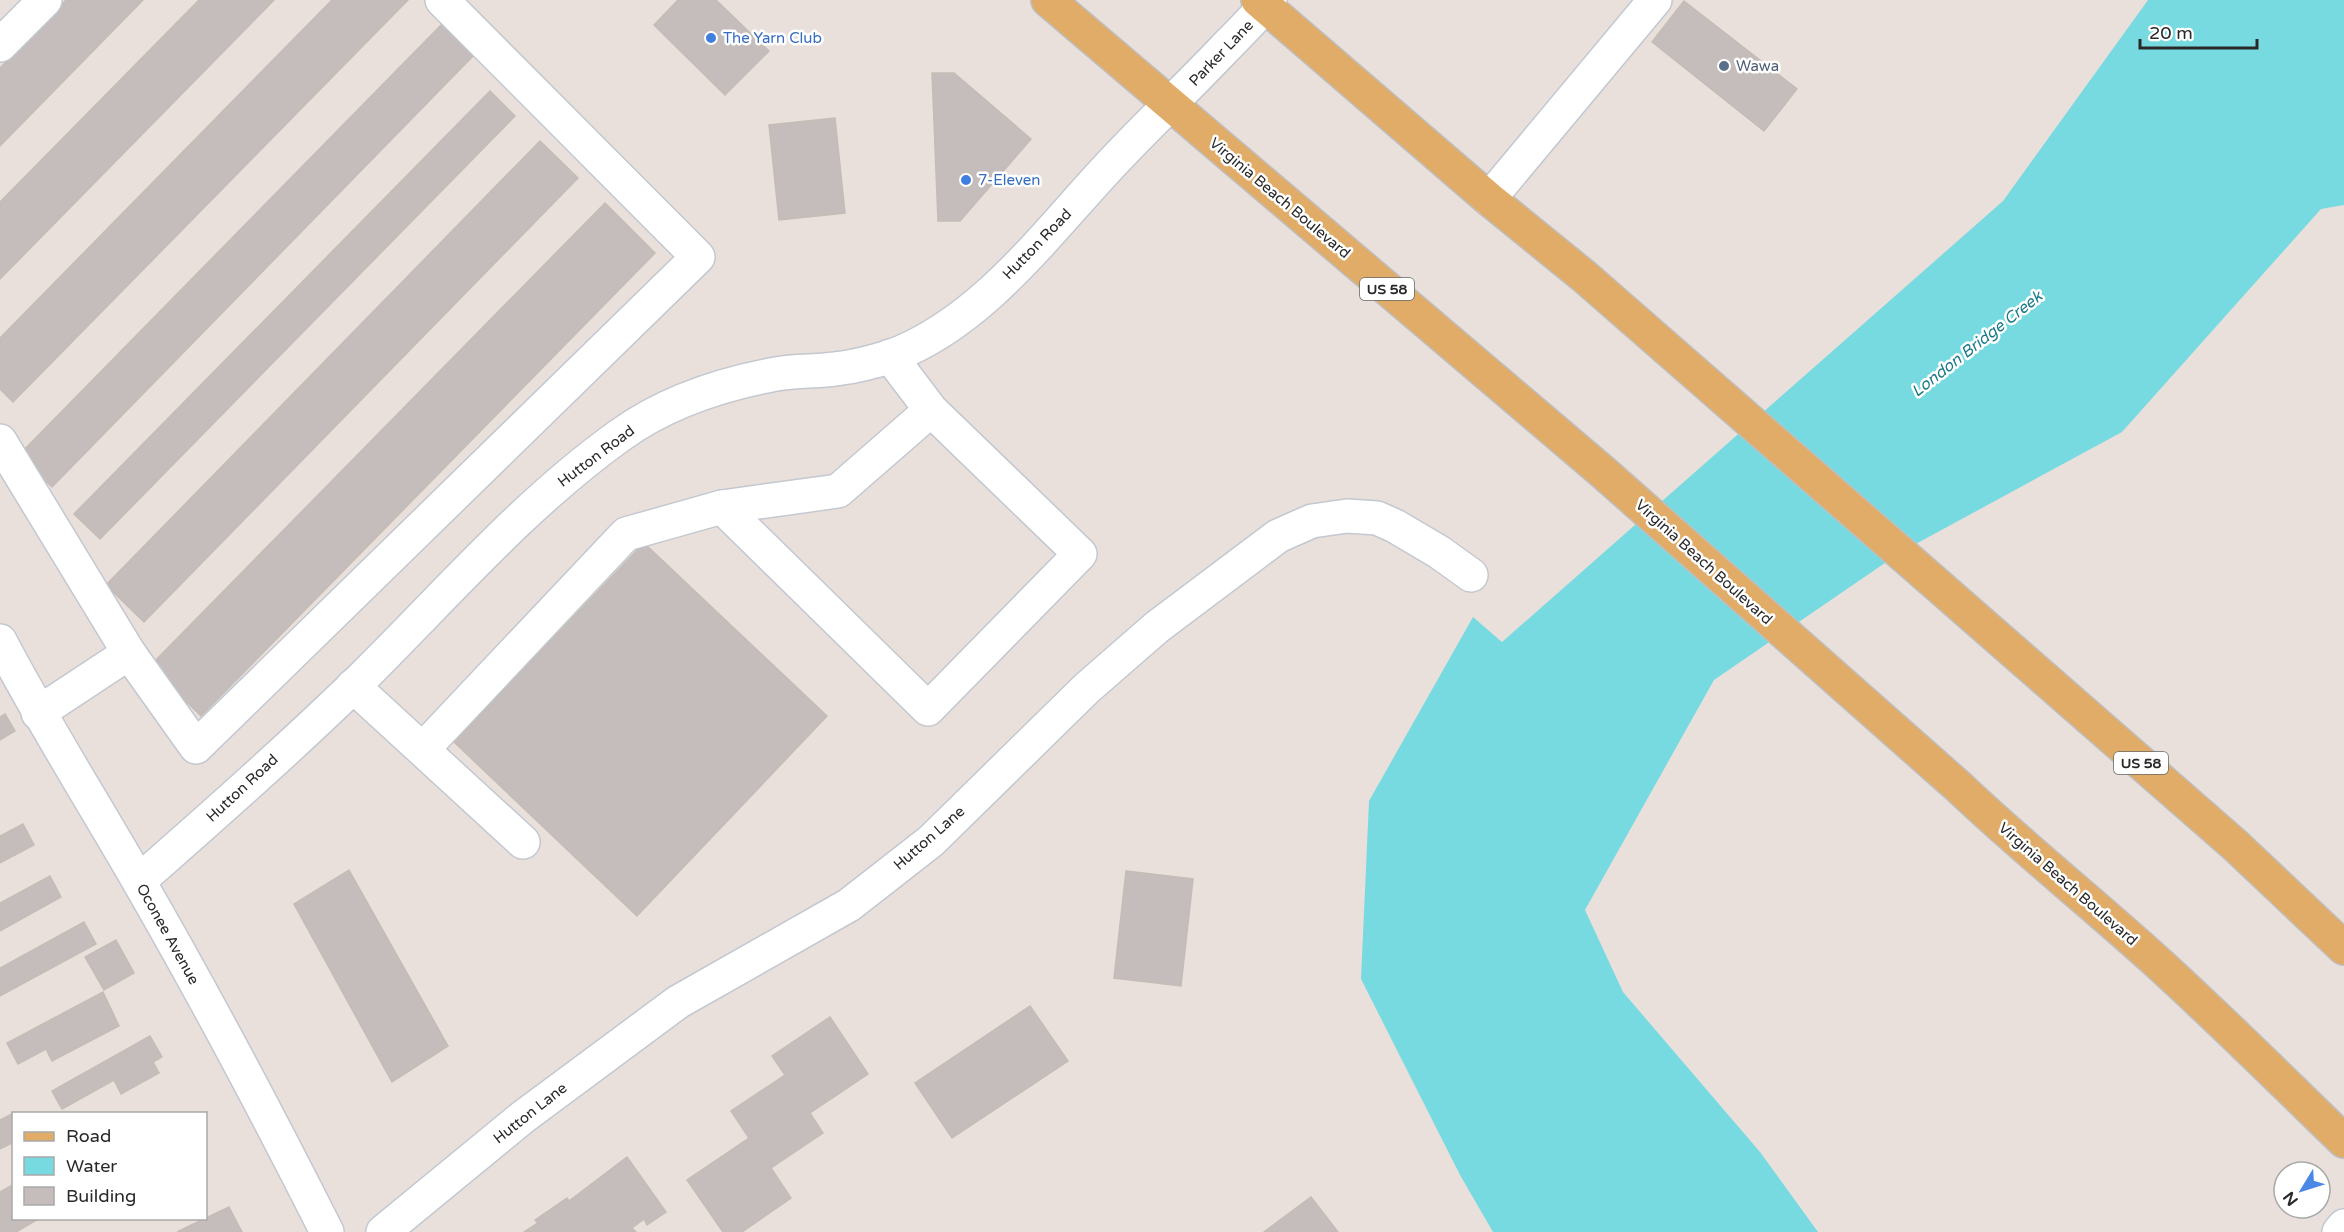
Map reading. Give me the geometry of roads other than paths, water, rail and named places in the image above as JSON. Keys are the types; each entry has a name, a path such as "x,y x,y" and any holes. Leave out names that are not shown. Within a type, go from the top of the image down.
{"main road":[{"name":"Virginia Beach Boulevard","path":"1048,0 1604,473 2001,827 2171,975 2344,1141"},
{"name":"US 58","path":"1265,2 1489,199 1585,277 1934,584 2235,844 2344,948"}],"street":[{"path":"0,45 45,0"},
{"path":"0,441 129,653 196,747 698,257 442,0"},
{"path":"1489,199 1655,0"},
{"name":"Parker Lane","path":"1171,105 1265,2"},
{"name":"Hutton Road","path":"139,880 205,823 353,686 508,530 549,492 621,434 659,412 717,388 778,374 841,369 890,356 927,340 969,312 1056,226 1116,160 1171,105"},
{"path":"722,507 928,709 1080,554 931,410 890,356"},
{"path":"423,749 626,534 722,507 838,491 931,410"},
{"name":"Hutton Lane","path":"383,1232 523,1117 678,1002 849,905 931,841 1087,688 1157,627 1278,536 1312,521 1347,516 1377,518 1439,552 1471,575"},
{"name":"Oconee Avenue","path":"0,641 38,713 139,880 271,1122 327,1232"},
{"path":"38,713 129,653"},
{"path":"353,686 523,842"},
{"path":"2339,1232 2344,1226"}],"water":[{"name":"London Bridge Creek","path":"2148,0 2344,0 2344,205 2321,209 2122,432 1901,552 1714,680 1585,910 1623,992 1760,1152 1818,1232 1493,1232 1460,1175 1361,979 1369,801 1473,617 1502,642 2003,201"}],"place":[{"name":"The Yarn Club","path":"711,38"},
{"name":"Wawa","path":"1724,66"},
{"name":"7-Eleven","path":"966,180"}]}
